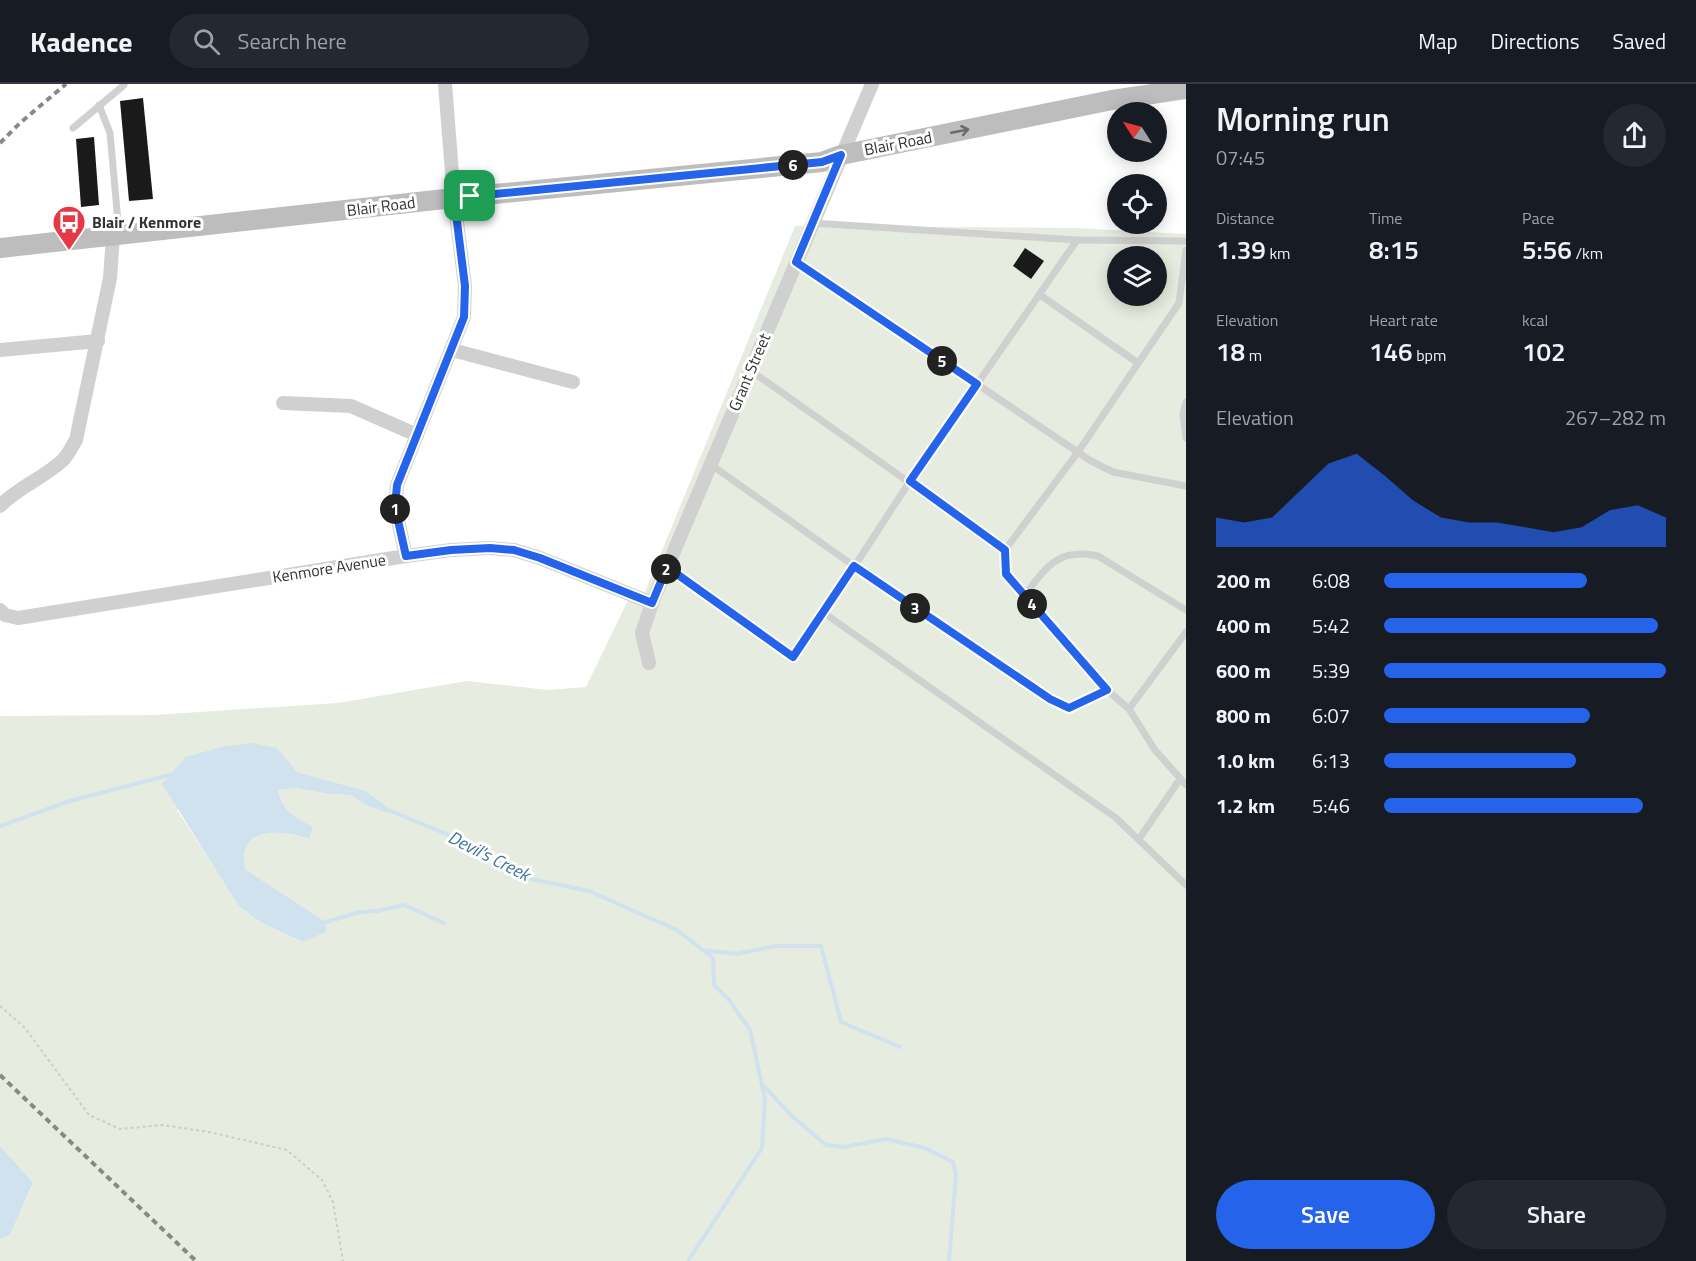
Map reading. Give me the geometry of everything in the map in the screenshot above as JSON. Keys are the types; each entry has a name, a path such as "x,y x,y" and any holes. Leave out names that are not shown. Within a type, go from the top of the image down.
{"street":[{"path":"406,556 395,507 397,485 464,317 465,286 454,198 445,84"},
{"name":"Grant Street","path":"649,663 642,633 652,603 872,84"},
{"name":"Blair Road","path":"0,248 454,198 822,162 841,155 1112,100 1186,89"},
{"path":"0,506 12,493 52,469 65,458 76,440 111,278 113,237"},
{"path":"0,350 98,341"},
{"path":"452,350 573,382"},
{"path":"284,404 351,406 417,435"},
{"name":"Kenmore Avenue","path":"0,610 5,615 18,618 406,556 490,548 514,550 540,558 652,603"}],"lane":[{"path":"73,128 124,85"},
{"path":"99,105 110,133 118,222 113,237"},
{"path":"812,223 1077,240 1186,241"},
{"path":"667,567 793,657 910,481 1077,240"},
{"path":"1186,250 1179,303 1078,452 1005,550 1006,574 1107,690 1129,709 1155,750 1186,785"},
{"path":"796,262 1078,452 1113,472 1186,486"},
{"path":"1040,295 1138,363"},
{"path":"750,370 1005,550"},
{"path":"1186,402 1183,414 1186,438"},
{"path":"710,464 854,566 1050,699 1069,708 1107,690"},
{"path":"1025,595 1046,568 1067,554 1084,553 1098,556 1186,610"},
{"path":"824,613 1116,818 1186,885"},
{"path":"1129,709 1186,632"},
{"path":"1139,839 1180,779"}],"path":[{"path":"0,1006 25,1028 89,1114 120,1129 162,1125 209,1132 287,1150 322,1179 333,1202 343,1261"}],"shaded area":[{"path":"795,226 1075,228 1107,230 1107,234 1186,234 1186,1261 0,1261 0,1239 10,1235 33,1184 0,1146 0,716 154,715 338,703 467,681 548,690 586,687 631,594 643,597","holes":["297,772 363,790 366,805 350,795 296,788 278,790 283,804 290,813 313,827 308,839 282,833 263,834 249,842 245,850 245,869 326,922 301,942 260,922 239,906 177,810"]}],"water":[{"path":"251,743 277,748 297,772 363,790 385,805 385,812 366,805 350,795 296,788 278,790 287,809 295,817 313,827 309,839 283,833 256,837 249,842 245,850 245,869 326,922 326,932 302,942 260,922 239,906 162,784 186,757 221,747"},
{"path":"0,1146 33,1183 10,1235 0,1239"}],"building":[{"path":"143,98 153,199 129,201 120,101"},
{"path":"94,137 99,205 81,207 76,139"},
{"path":"1025,248 1044,261 1031,279 1013,266"}],"waterway":[{"name":"Devil's Creek","path":"0,826 70,801 173,774"},
{"name":"Devil's Creek","path":"381,807 461,840 526,878 589,891 677,930 713,958 714,985 729,1000 750,1030 765,1099 762,1148 688,1261"},
{"path":"326,922 360,912 404,905 444,923"},
{"path":"704,950 736,954 776,946 821,946 841,1022 900,1047"},
{"path":"762,1084 793,1117 826,1145 844,1147 886,1139 925,1148 953,1162 956,1175 949,1261"}],"railway":[{"path":"0,143 66,84"},
{"path":"0,1075 196,1261"}],"place":[{"name":"Blair / Kenmore","path":"69,251"}],"route":[{"path":"841,155 796,262 977,384 910,481 1005,550 1006,574 1107,690 1069,708 1050,699 854,566 793,657 667,567 652,603 540,558 514,550 490,548 451,550 406,556 395,507 397,485 464,317 465,286 454,198 470,196 822,162 841,155"}]}
